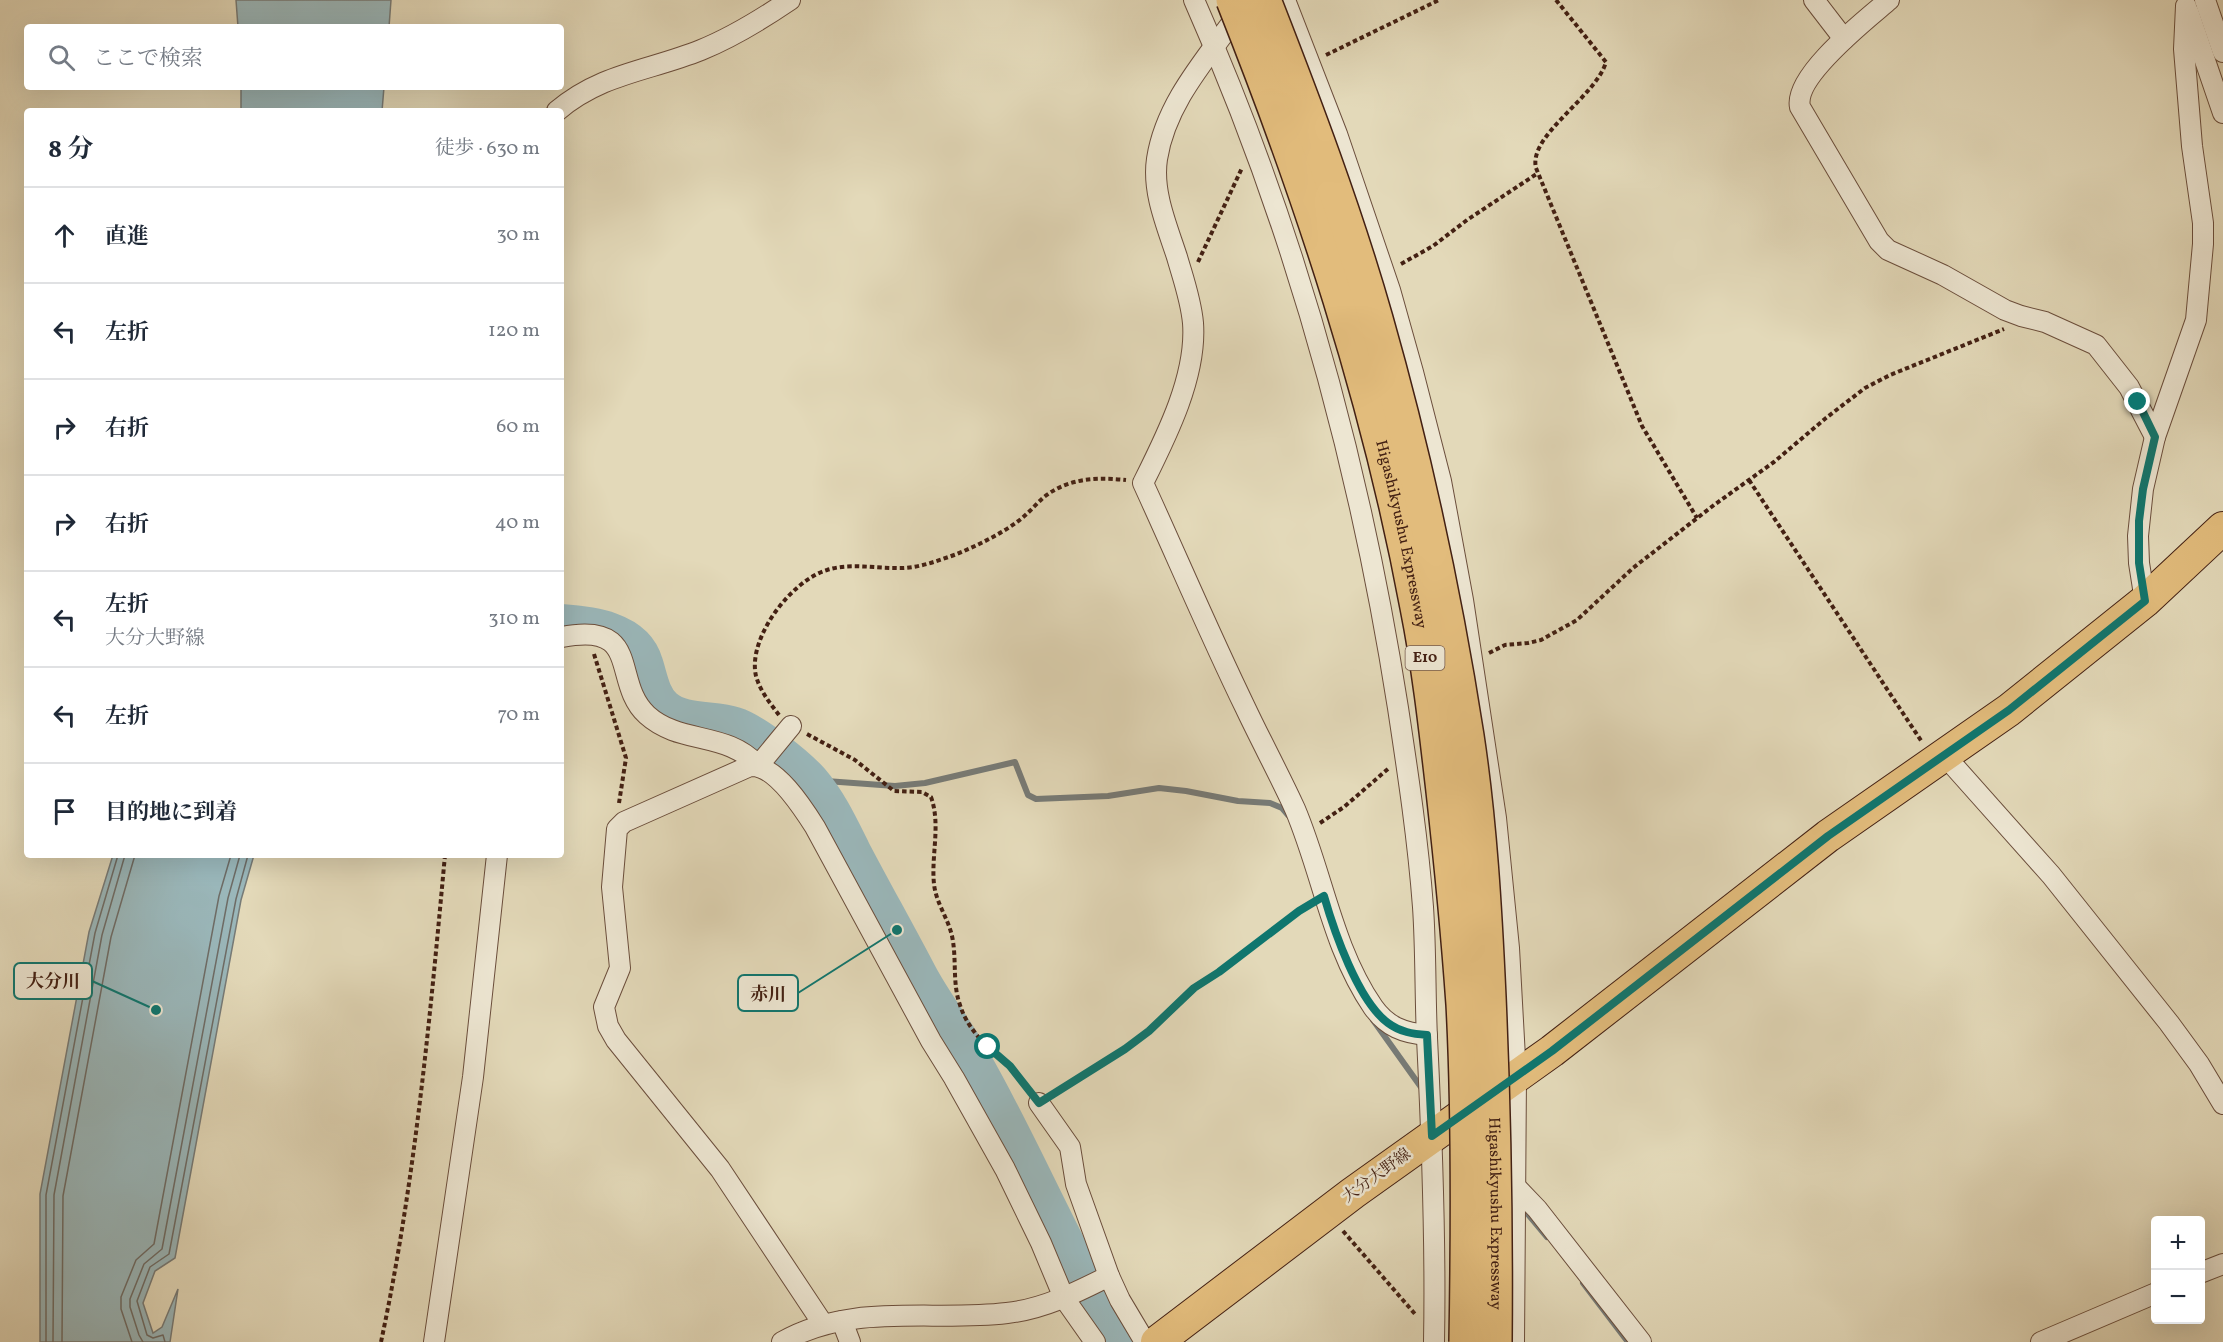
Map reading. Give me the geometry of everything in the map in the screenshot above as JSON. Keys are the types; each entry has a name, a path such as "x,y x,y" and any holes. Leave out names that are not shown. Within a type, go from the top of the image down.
{"highway":[{"name":"Higashikyushu Expressway","path":"1233,0 1311,206 1348,324 1387,469 1417,607 1447,829 1463,1006 1467,1161 1466,1342"},
{"name":"Higashikyushu Expressway","path":"1264,0 1337,197 1375,316 1409,440 1438,571 1467,739 1486,930 1495,1137 1495,1342"}],"main road":[{"name":"大分大野線","path":"1157,1342 1325,1214 1516,1076 1828,836 2028,695 2145,601 2223,528"}],"street":[{"path":"561,108 591,87 623,74 700,51 739,33 790,0"},
{"path":"1194,0 1271,196 1305,298 1332,391 1384,617 1415,828 1423,909 1432,1136 1434,1339"},
{"path":"1248,0 1175,104 1157,161 1159,199 1186,288 1193,325 1188,370 1180,398 1163,442 1143,483 1244,706 1294,808 1354,975 1384,1020 1398,1029 1427,1035"},
{"path":"1285,0 1310,63 1384,272 1441,481 1463,600 1496,818 1504,896 1516,1076 1514,1342"},
{"path":"1814,0 1844,39"},
{"path":"1889,0 1844,39 1815,70 1798,100 1879,241 1888,250 1943,275 2015,314 2045,322 2096,345 2129,387 2155,437"},
{"path":"2192,2 2223,52"},
{"path":"2192,2 2223,112"},
{"path":"2145,601 2139,563 2139,521 2143,489 2155,437 2196,320 2203,244 2203,223 2192,146 2184,49 2192,2"},
{"path":"564,637 587,633 600,637 618,651 636,702 654,721 678,733 737,748 777,778 800,805 815,827 931,1041 1005,1169 1064,1298 1095,1342"},
{"path":"758,766 791,726"},
{"path":"1940,759 2051,875 2169,1023 2199,1064 2223,1104"},
{"path":"758,766 750,766 726,775 624,822 616,829 612,887 620,968 605,1002 604,1013 608,1026 623,1050 720,1169 832,1323 850,1342"},
{"path":"434,1342 473,1077 497,858"},
{"path":"1039,1103 1070,1147 1076,1184 1110,1276 1120,1300 1145,1342"},
{"path":"1514,1185 1538,1209 1641,1342"},
{"path":"2205,1271 2223,1264"},
{"path":"782,1342 797,1334 832,1323 918,1314 1005,1314 1064,1298 1110,1276"},
{"path":"2041,1342 2151,1295"}],"path":[{"path":"1310,63 1439,0"},
{"path":"1556,0 1606,62 1601,75 1591,88 1540,144 1535,160 1538,173 1642,426 1697,518"},
{"path":"1186,288 1243,165"},
{"path":"1384,272 1433,246 1467,220 1538,173"},
{"path":"1472,660 1505,645 1528,644 1541,640 1577,620 1633,568 1865,388 1890,375 2002,330 2008,326 2015,314"},
{"path":"1143,483 1102,478 1077,481 1053,491 1000,533 945,558 910,568 843,567 827,570 802,583 782,603 770,620 762,634 755,663 756,676 767,700 791,726 855,760 894,791 922,792 931,797 936,847 934,885 951,933 960,1006 981,1040 1010,1066 1039,1103 1125,1049 1149,1031 1194,988 1219,972 1299,911 1324,896"},
{"path":"1749,480 1940,759"},
{"path":"587,633 626,758 615,834"},
{"path":"381,1342 394,1277 428,1032 445,858"},
{"path":"1325,1214 1348,1236 1434,1339"}],"water":[{"path":"236,0 391,0 389,24 238,24"},
{"path":"241,90 384,90 382,108 241,108"},
{"path":"112,858 253,858 241,900 175,1258 155,1271 143,1303 153,1333 162,1327 178,1289 170,1342 40,1342 40,1194 89,932"}],"waterway":[{"path":"564,621 586,623 623,635 641,651 655,692 665,706 680,715 743,727 787,757 812,780 835,814 924,982 993,1095 1083,1273 1123,1342"},
{"path":"812,780 895,786 925,783 1015,762 1028,795 1036,799 1108,796 1159,788 1238,801 1270,803 1282,808 1288,815"},
{"path":"1373,1020 1423,1090"},
{"path":"1521,1206 1547,1237"},
{"path":"1583,1283 1628,1342"}],"place":[{"name":"赤川","path":"897,930"},
{"name":"大分川","path":"156,1010"}],"route":[{"path":"988,1047 1010,1066 1039,1103 1114,1058 1149,1031 1194,988 1219,972 1299,911 1324,896 1333,926 1354,975 1374,1008 1384,1020 1398,1029 1427,1035 1432,1136 1552,1051 1828,836 2009,710 2145,601 2139,563 2138,536 2143,489 2155,437 2138,402"}]}
